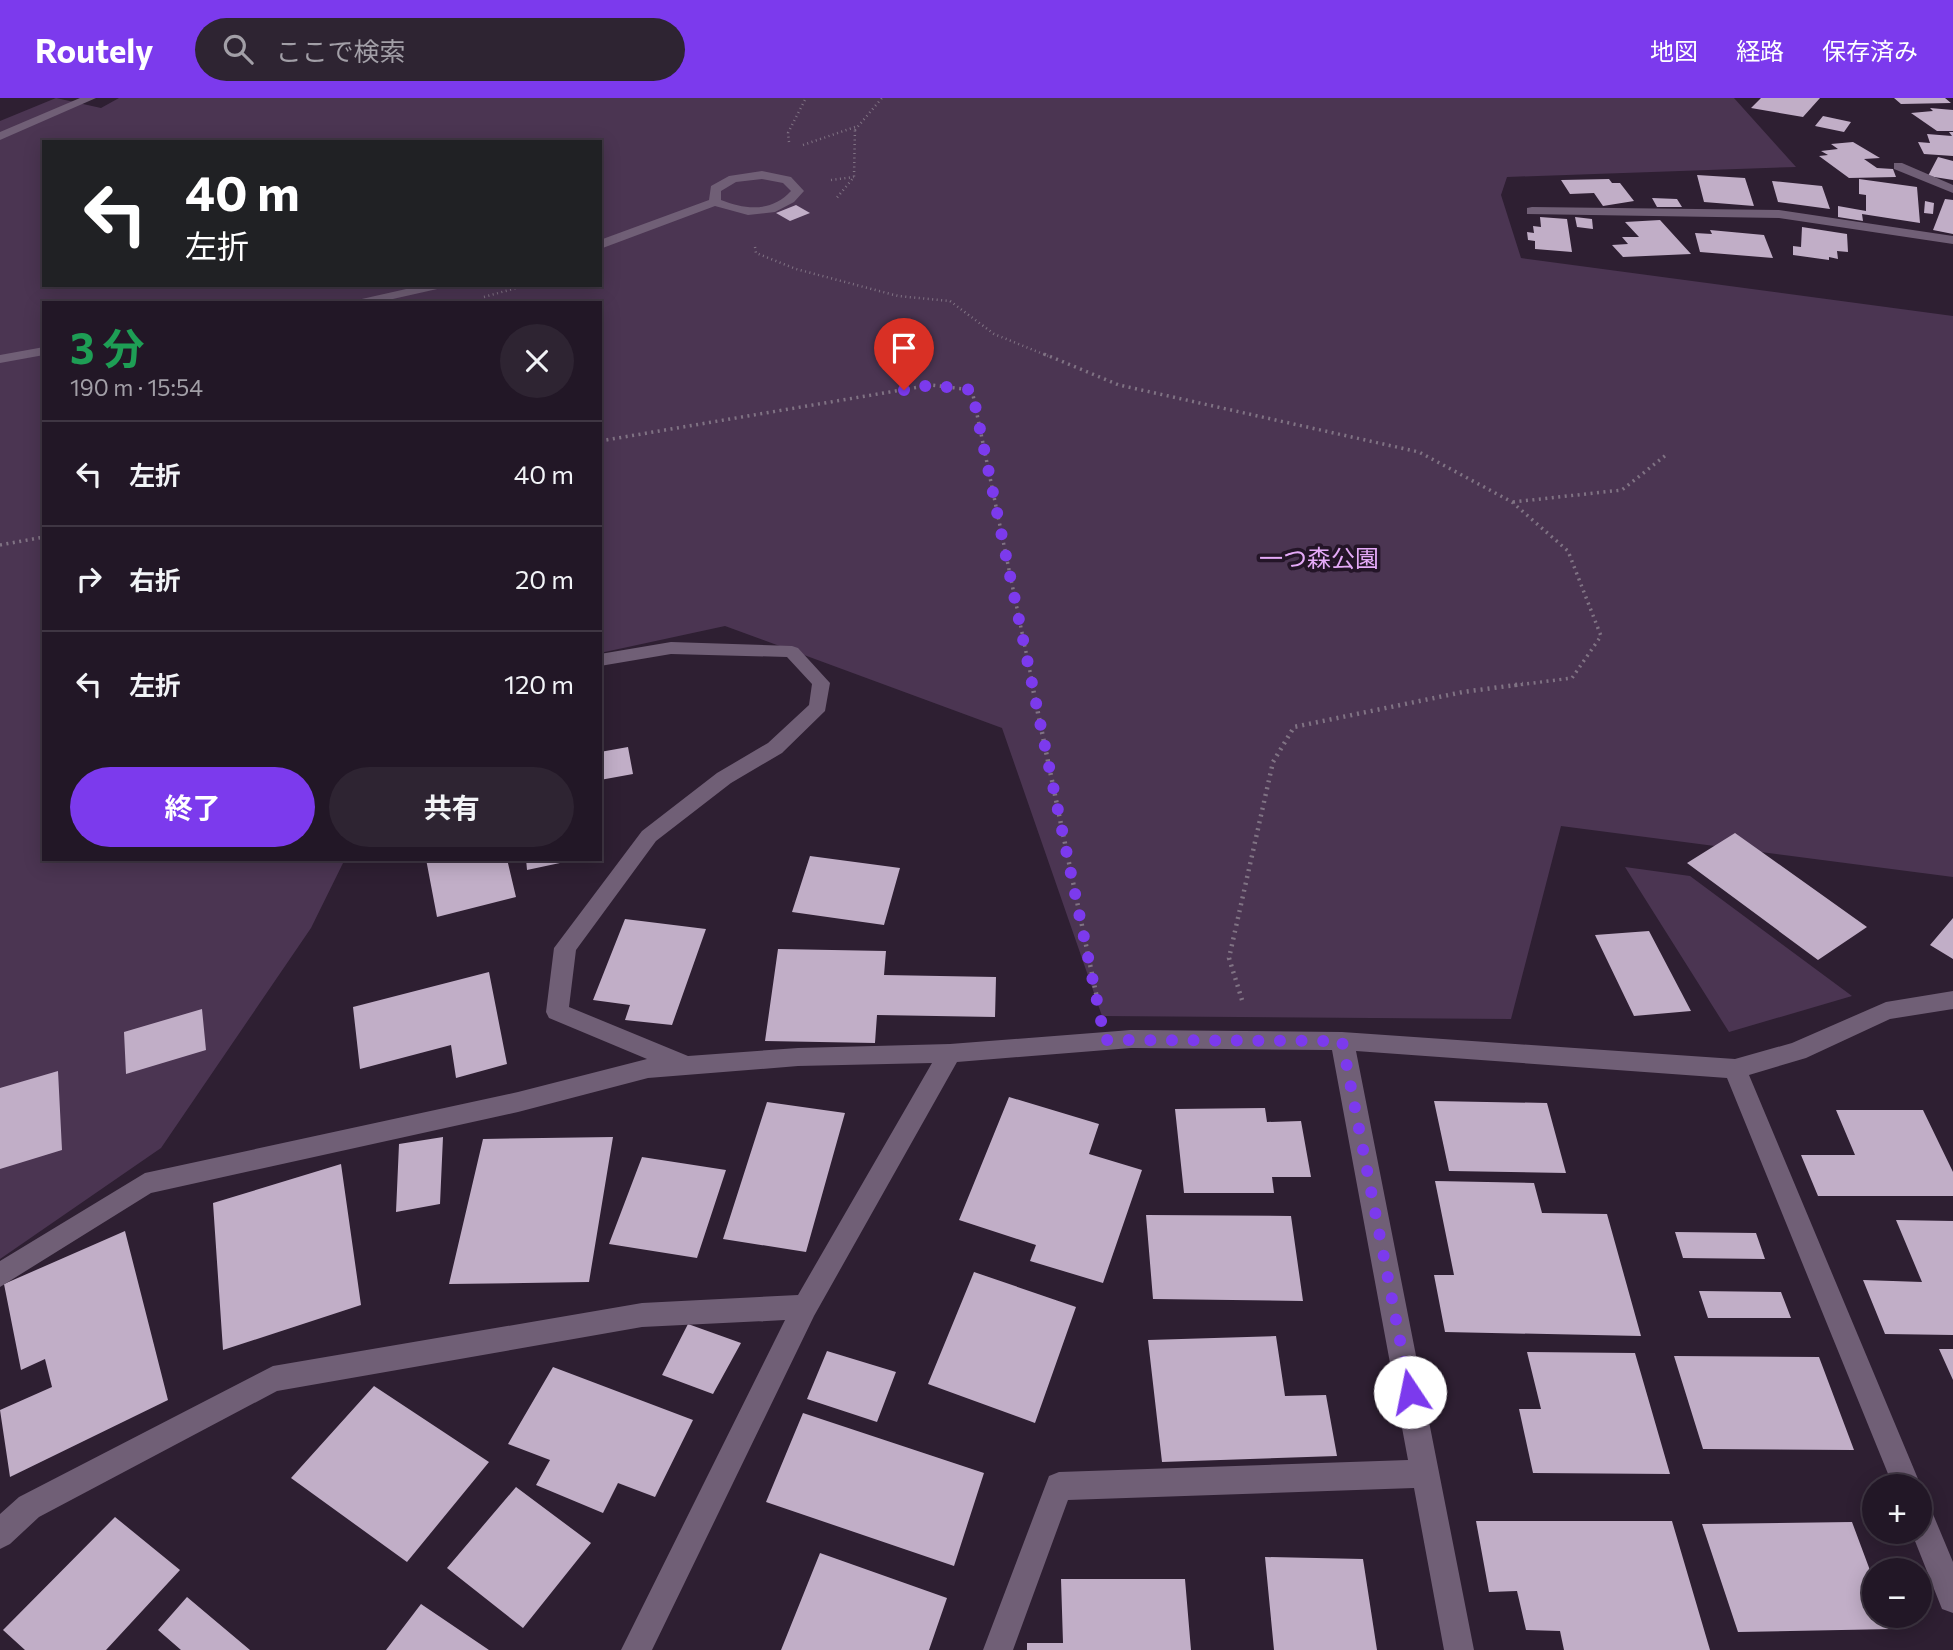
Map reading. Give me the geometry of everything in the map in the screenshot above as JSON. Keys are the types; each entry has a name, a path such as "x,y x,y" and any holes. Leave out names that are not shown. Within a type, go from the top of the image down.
{"street":[{"path":"0,136 90,98"},
{"path":"1898,166 1953,188"},
{"path":"602,245 715,202 734,211 763,212 789,204 798,191 787,180 762,175 733,179 715,189 715,202"},
{"path":"1532,211 1779,214 1953,240"},
{"path":"362,301 437,287"},
{"path":"0,359 42,351"},
{"path":"602,659 621,654 721,646 792,652 821,683 818,707 775,748 724,778 649,836 565,948 557,1012 687,1065"},
{"path":"0,1275 145,1184 518,1102 648,1068 798,1057 950,1052 1105,1040 1255,1040 1342,1041 1735,1069 1798,1051 1886,1011 1953,1000"},
{"path":"1342,1041 1459,1650"},
{"path":"636,1650 805,1307 950,1052"},
{"path":"1735,1069 1902,1474"},
{"path":"0,1534 29,1507 273,1379 642,1315 805,1307"},
{"path":"998,1650 1059,1486 1425,1474"},
{"path":"1931,1544 1953,1598"}],"path":[{"path":"806,98 788,134 790,145 807,145 855,127 882,98"},
{"path":"792,186 853,177 855,127"},
{"path":"749,211 756,253 796,269 898,296 950,301 994,334 1119,385 1419,452 1512,502 1568,551 1601,636 1572,678 1464,692 1294,727 1273,762 1229,958 1255,1040"},
{"path":"477,299 520,287"},
{"path":"602,441 931,385 972,390 1105,1040"},
{"path":"1512,502 1622,490 1666,455"},
{"path":"0,545 42,537"}],"green space":[{"name":"一つ森公園","path":"56,98 101,108 119,98 1734,98 1796,167 1507,177 1501,195 1521,258 1953,316 1953,877 1561,826 1511,1019 1102,1016 1002,728 725,626 602,653 602,301 42,301 42,861 344,861 311,928 161,1148 0,1259 0,121"},
{"path":"1625,867 1690,876 1852,996 1729,1032"}],"building":[{"path":"1761,98 1820,98 1803,117 1751,108"},
{"path":"1894,98 1945,98 1951,103 1901,104"},
{"path":"1930,108 1953,110 1953,131 1937,131 1911,113 1933,111"},
{"path":"1823,116 1851,122 1844,132 1815,126"},
{"path":"1949,132 1953,132 1953,156 1924,154 1918,142 1930,143 1927,134 1952,136"},
{"path":"1853,142 1880,158 1864,159 1877,168 1893,169 1896,177 1849,178 1819,156 1828,155 1821,151 1838,149 1831,144"},
{"path":"1938,157 1953,161 1953,180 1928,176"},
{"path":"1697,175 1745,178 1754,206 1704,202"},
{"path":"1609,179 1612,183 1620,183 1634,201 1603,206 1594,193 1570,194 1561,180"},
{"path":"1859,179 1917,187 1920,223 1862,214 1863,221 1838,217 1838,206 1866,211 1866,195 1859,194"},
{"path":"1772,181 1822,186 1830,209 1778,202"},
{"path":"1652,198 1677,199 1682,207 1657,207"},
{"path":"1945,199 1953,200 1953,234 1933,230"},
{"path":"1925,201 1934,203 1933,214 1924,213"},
{"path":"796,205 810,213 790,221 776,213"},
{"path":"1540,217 1567,219 1572,252 1535,249 1535,241 1528,240 1527,232 1534,233 1533,226 1541,227"},
{"path":"1575,217 1592,219 1593,229 1577,227"},
{"path":"1660,220 1691,254 1623,257 1612,245 1628,244 1622,237 1639,237 1625,222"},
{"path":"1802,227 1847,234 1848,252 1837,251 1838,259 1829,257 1829,260 1793,255 1793,246 1801,247"},
{"path":"1710,230 1764,235 1773,258 1700,252 1695,233 1712,234"},
{"path":"628,747 633,774 602,780 602,752"},
{"path":"1735,833 1867,927 1818,960 1687,863"},
{"path":"810,856 900,868 884,925 792,912"},
{"path":"426,861 507,861 516,897 437,917"},
{"path":"526,861 569,861 527,870"},
{"path":"1953,918 1953,959 1930,945"},
{"path":"625,919 706,929 672,1025 625,1020 630,1005 593,1000"},
{"path":"1649,931 1691,1011 1634,1016 1595,935"},
{"path":"778,949 886,951 884,975 996,977 995,1017 877,1015 875,1043 765,1041"},
{"path":"489,972 507,1064 456,1078 451,1045 360,1069 353,1007"},
{"path":"202,1009 206,1050 126,1074 124,1032"},
{"path":"58,1071 62,1150 0,1169 0,1088"},
{"path":"1009,1097 1099,1124 1089,1154 1142,1170 1103,1283 1030,1261 1036,1245 959,1220"},
{"path":"1434,1101 1547,1103 1566,1173 1449,1171"},
{"path":"767,1102 845,1113 806,1252 723,1239"},
{"path":"1265,1108 1267,1122 1301,1121 1311,1177 1272,1177 1274,1193 1184,1193 1175,1109"},
{"path":"1836,1110 1923,1110 1953,1172 1953,1196 1818,1196 1801,1155 1855,1155"},
{"path":"443,1137 440,1204 396,1212 399,1144"},
{"path":"613,1137 589,1282 449,1284 483,1139"},
{"path":"642,1157 726,1170 697,1258 609,1244"},
{"path":"341,1164 361,1305 223,1350 213,1203"},
{"path":"1435,1181 1534,1183 1542,1213 1607,1214 1641,1336 1445,1332 1434,1275 1454,1275"},
{"path":"1146,1215 1291,1216 1303,1301 1153,1299"},
{"path":"1896,1220 1953,1221 1953,1335 1885,1334 1863,1280 1922,1282"},
{"path":"125,1231 168,1400 10,1477 0,1410 52,1387 45,1359 21,1370 4,1284"},
{"path":"1675,1232 1756,1233 1765,1259 1683,1258"},
{"path":"974,1272 1076,1307 1035,1423 928,1384"},
{"path":"1699,1291 1781,1292 1791,1318 1708,1318"},
{"path":"688,1324 741,1343 713,1394 662,1375"},
{"path":"1276,1336 1285,1396 1326,1395 1337,1456 1162,1462 1148,1340"},
{"path":"1939,1349 1953,1349 1953,1380"},
{"path":"827,1351 896,1372 877,1422 807,1399"},
{"path":"1527,1352 1635,1353 1670,1474 1533,1473 1519,1409 1541,1409"},
{"path":"1674,1356 1819,1357 1854,1450 1703,1449"},
{"path":"553,1367 693,1420 655,1497 618,1483 603,1513 536,1485 550,1460 508,1444"},
{"path":"374,1386 489,1462 407,1562 291,1478"},
{"path":"803,1413 984,1473 954,1566 766,1502"},
{"path":"516,1487 591,1543 523,1628 447,1568"},
{"path":"115,1517 180,1570 106,1650 25,1650 3,1630"},
{"path":"1476,1521 1672,1521 1710,1650 1564,1650 1560,1631 1526,1630 1517,1591 1489,1592"},
{"path":"1852,1522 1865,1558 1862,1558 1862,1628 1892,1629 1738,1632 1702,1524"},
{"path":"820,1553 947,1598 929,1650 781,1650"},
{"path":"1265,1557 1363,1559 1377,1650 1274,1650"},
{"path":"1061,1579 1185,1579 1191,1650 1027,1650 1027,1643 1063,1643"},
{"path":"187,1597 250,1650 181,1650 158,1630"},
{"path":"421,1604 489,1650 386,1650"}],"route":[{"path":"904,390 931,385 972,390 1105,1040 1342,1041 1410,1392"}]}
